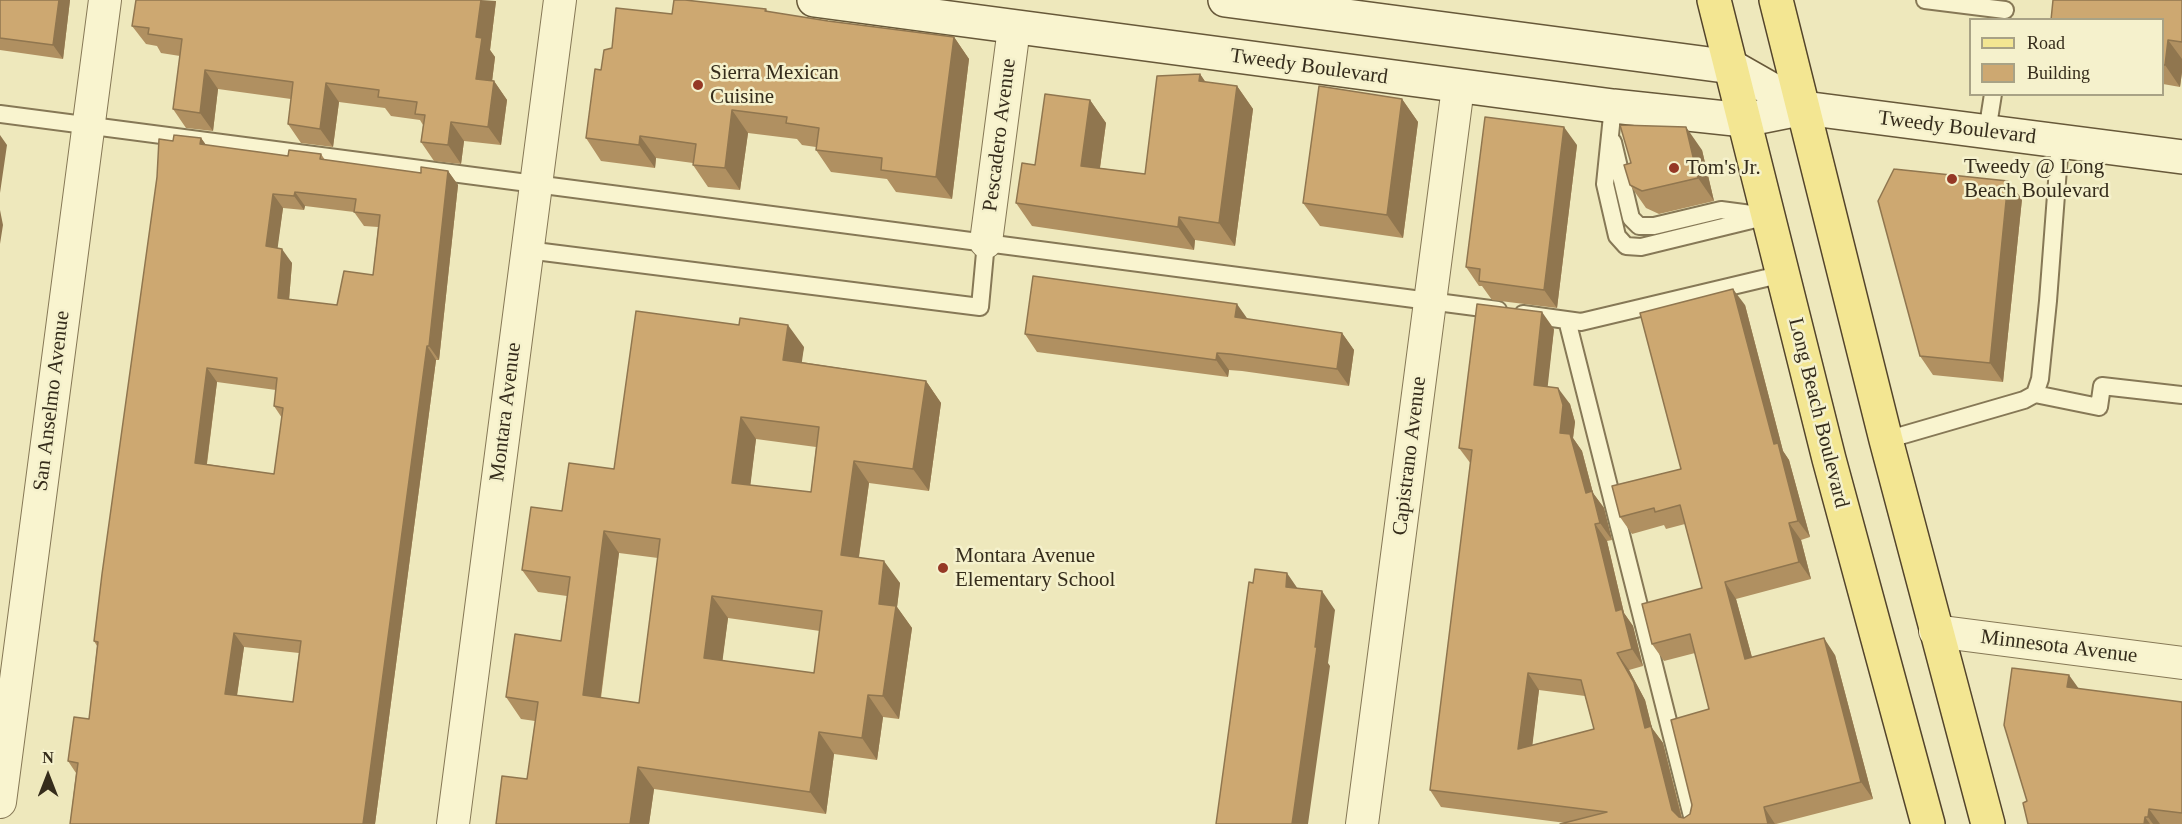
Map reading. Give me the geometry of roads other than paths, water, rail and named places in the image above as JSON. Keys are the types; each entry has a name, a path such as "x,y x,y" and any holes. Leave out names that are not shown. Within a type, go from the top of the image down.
{"main road":[{"name":"Tweedy Boulevard","path":"814,0 1458,87 1612,118 1744,120 1804,108 2182,157"},
{"name":"Tweedy Boulevard","path":"1225,0 1732,67 1804,108"},
{"name":"Long Beach Boulevard","path":"1714,0 1879,650 1928,824"},
{"path":"1776,0 1935,631 1988,824"}],"street":[{"name":"San Anselmo Avenue","path":"0,801 105,0"},
{"name":"Montara Avenue","path":"453,824 560,0"},
{"name":"Pescadero Avenue","path":"986,242 1014,28"},
{"name":"Capistrano Avenue","path":"1362,824 1458,87"},
{"name":"Minnesota Avenue","path":"1935,631 2182,663"}],"lane":[{"path":"1925,0 2005,10"},
{"path":"1987,132 1993,96"},
{"path":"0,114 1430,300 1581,322 1783,274"},
{"path":"1612,118 1605,184 1617,236 1626,246 1641,247 1768,216"},
{"path":"1612,118 1631,218 1640,226 1654,226 1721,210 1768,216"},
{"path":"2035,394 2040,379 2048,301 2060,142"},
{"path":"527,250 980,307 986,242"},
{"path":"1567,320 1694,824"},
{"path":"1886,440 2024,400 2035,394 2099,407 2102,386 2182,395"}],"place":[{"name":"Sierra Mexican Cuisine","path":"698,85"},
{"name":"Tom's Jr.","path":"1674,168"},
{"name":"Tweedy @ Long Beach Boulevard","path":"1952,179"},
{"name":"Montara Avenue Elementary School","path":"943,568"}]}
